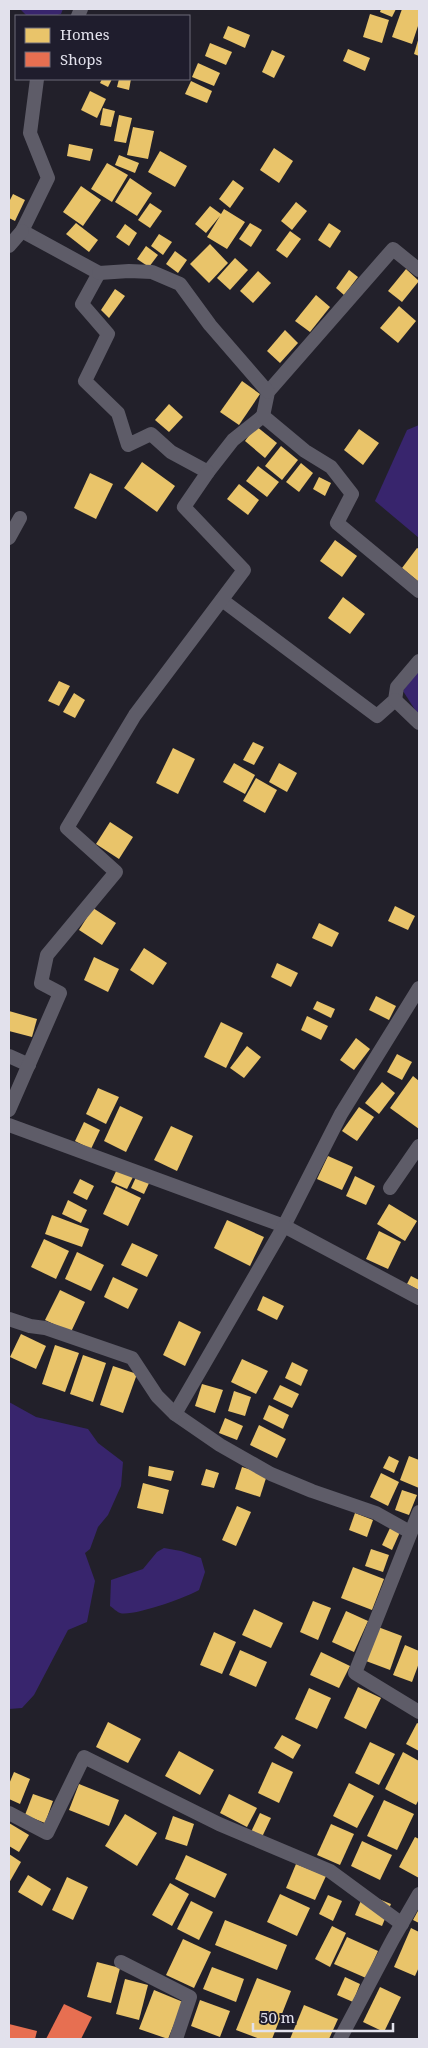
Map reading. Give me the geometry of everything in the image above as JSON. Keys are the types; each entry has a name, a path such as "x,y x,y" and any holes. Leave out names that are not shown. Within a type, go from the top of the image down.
{"street":[{"path":"9,246 22,232 48,178 30,133 36,80"},
{"path":"22,232 99,273 152,272 180,284 210,325 268,392"},
{"path":"9,1110 60,993 41,983 47,955 116,872 67,828 135,715 244,570 184,507 233,440 264,416 268,392 393,248 419,270"},
{"path":"99,273 82,304 108,334 85,381 118,413 128,445 151,434 171,452 208,472"},
{"path":"264,416 305,451 331,467 352,494 337,523 419,591"},
{"path":"9,538 20,518"},
{"path":"222,600 377,716 395,700 396,687 419,661"},
{"path":"395,700 419,723"},
{"path":"175,1414 284,1226 341,1114 419,988"},
{"path":"9,1056 29,1065"},
{"path":"9,1125 284,1226 419,1298"},
{"path":"390,1188 419,1146"},
{"path":"9,1319 30,1326 45,1328 132,1358 157,1396 175,1414 220,1445 271,1474 312,1491 376,1513 410,1532"},
{"path":"419,1512 355,1673 419,1712"},
{"path":"9,1813 47,1833 84,1757 219,1824 330,1871 402,1924"},
{"path":"340,2039 419,1894"},
{"path":"121,1962 190,1997 176,2039"}],"shaded area":[{"path":"20,9 63,9 61,14 58,15 26,15"},
{"path":"419,425 419,538 375,501 407,430"},
{"path":"419,665 419,716 403,691"},
{"path":"9,1402 36,1417 88,1429 98,1443 123,1462 121,1486 108,1515 98,1527 90,1549 85,1553 95,1581 87,1622 68,1630 34,1695 22,1708 9,1709"},
{"path":"164,1548 181,1551 201,1558 205,1572 199,1590 136,1612 120,1613 110,1606 111,1580 143,1569 157,1552"}],"building: Homes":[{"path":"381,9 396,9 392,17 380,12"},
{"path":"402,9 419,9 419,23 412,44 392,37"},
{"path":"370,14 389,20 382,43 363,37"},
{"path":"228,26 250,35 245,48 223,38"},
{"path":"419,37 419,56 414,54"},
{"path":"210,43 232,52 226,65 205,56"},
{"path":"348,49 370,58 365,71 343,61"},
{"path":"272,50 285,56 274,78 262,72"},
{"path":"198,63 220,73 214,86 192,77"},
{"path":"102,80 112,80 108,87 100,83"},
{"path":"119,80 131,80 129,90 117,87"},
{"path":"191,81 212,91 207,103 185,94"},
{"path":"90,91 106,99 97,118 81,110"},
{"path":"103,108 115,111 111,127 100,125"},
{"path":"119,115 132,118 126,143 114,141"},
{"path":"133,127 154,131 148,159 127,155"},
{"path":"69,144 93,149 90,161 67,156"},
{"path":"274,148 293,161 279,183 260,170"},
{"path":"160,151 187,166 175,187 148,172"},
{"path":"119,155 139,163 135,173 115,165"},
{"path":"107,163 128,175 112,202 91,189"},
{"path":"130,178 152,193 137,216 115,202"},
{"path":"233,180 244,188 230,208 219,199"},
{"path":"81,186 101,200 83,226 63,212"},
{"path":"13,194 25,200 15,221 9,218 9,202"},
{"path":"296,202 307,211 292,230 281,221"},
{"path":"150,203 162,211 150,228 138,220"},
{"path":"210,206 221,214 224,209 245,222 227,249 207,237 220,216 206,233 195,224"},
{"path":"76,223 98,240 89,252 66,234"},
{"path":"250,223 262,230 251,247 239,239"},
{"path":"329,223 341,231 330,248 318,240"},
{"path":"125,224 137,233 129,246 116,237"},
{"path":"290,231 301,239 287,258 276,250"},
{"path":"159,234 172,242 163,255 151,246"},
{"path":"210,244 228,263 209,283 190,264"},
{"path":"146,246 158,255 149,267 137,259"},
{"path":"175,251 187,260 178,273 166,264"},
{"path":"235,258 248,270 230,290 217,278"},
{"path":"406,269 419,281 402,302 388,291"},
{"path":"349,270 358,277 344,295 336,288"},
{"path":"258,271 271,283 253,303 240,291"},
{"path":"115,289 125,296 109,318 101,310"},
{"path":"316,295 330,307 310,332 295,321"},
{"path":"399,306 416,321 398,343 380,328"},
{"path":"285,330 298,343 280,363 267,351"},
{"path":"242,381 260,394 239,425 220,412"},
{"path":"169,404 183,417 169,432 155,420"},
{"path":"256,426 277,443 265,458 245,441"},
{"path":"359,429 379,443 363,465 344,450"},
{"path":"281,446 298,460 282,480 265,466"},
{"path":"142,462 175,486 157,512 124,488"},
{"path":"301,463 313,473 299,492 286,482"},
{"path":"258,466 279,482 267,497 246,481"},
{"path":"90,473 113,484 96,519 74,508"},
{"path":"319,477 331,483 325,496 313,489"},
{"path":"239,484 259,500 248,515 227,499"},
{"path":"335,540 357,556 342,577 320,561"},
{"path":"417,548 419,549 419,582 402,568"},
{"path":"343,597 365,614 350,634 328,618"},
{"path":"59,681 70,686 59,706 48,701"},
{"path":"74,693 85,700 75,718 63,712"},
{"path":"253,742 264,747 254,765 243,760"},
{"path":"173,748 195,759 178,794 156,783"},
{"path":"234,763 255,775 245,794 223,782"},
{"path":"279,763 297,773 287,792 269,782"},
{"path":"256,778 277,790 265,813 243,801"},
{"path":"110,822 133,837 119,859 96,844"},
{"path":"395,906 415,916 408,930 388,921"},
{"path":"93,908 116,923 102,945 79,930"},
{"path":"319,923 339,933 332,947 312,938"},
{"path":"144,948 167,963 153,985 130,970"},
{"path":"94,957 119,969 108,992 84,980"},
{"path":"277,963 298,973 291,987 271,977"},
{"path":"376,996 396,1006 389,1020 369,1010"},
{"path":"317,1001 335,1009 331,1018 313,1009"},
{"path":"9,1011 37,1019 32,1037 9,1031"},
{"path":"307,1016 328,1026 321,1040 301,1030"},
{"path":"221,1022 243,1033 226,1068 204,1057"},
{"path":"356,1038 370,1049 354,1070 340,1060"},
{"path":"247,1046 261,1057 244,1078 230,1068"},
{"path":"397,1054 412,1062 402,1080 387,1072"},
{"path":"413,1076 419,1081 419,1129 390,1108"},
{"path":"382,1082 395,1093 379,1114 365,1103"},
{"path":"98,1088 119,1097 106,1124 86,1114"},
{"path":"120,1106 143,1117 126,1152 104,1141"},
{"path":"359,1107 374,1117 357,1141 342,1131"},
{"path":"84,1122 100,1130 91,1149 75,1141"},
{"path":"171,1126 193,1136 177,1171 154,1160"},
{"path":"328,1156 353,1167 342,1190 317,1179"},
{"path":"118,1167 134,1175 127,1189 111,1182"},
{"path":"137,1175 150,1181 144,1194 131,1188"},
{"path":"355,1176 375,1186 366,1205 346,1196"},
{"path":"80,1179 94,1186 87,1200 73,1193"},
{"path":"116,1186 141,1198 128,1226 103,1214"},
{"path":"68,1200 87,1210 81,1223 62,1214"},
{"path":"389,1204 417,1221 405,1241 377,1224"},
{"path":"52,1215 89,1229 82,1247 45,1234"},
{"path":"227,1220 264,1237 250,1266 214,1248"},
{"path":"379,1231 401,1242 388,1269 366,1259"},
{"path":"44,1239 69,1251 56,1279 31,1267"},
{"path":"132,1243 158,1255 147,1277 121,1265"},
{"path":"77,1252 104,1265 91,1291 65,1279"},
{"path":"411,1276 419,1280 419,1290 407,1284"},
{"path":"113,1277 138,1289 128,1309 104,1297"},
{"path":"60,1290 85,1302 71,1332 45,1320"},
{"path":"263,1296 284,1306 277,1320 257,1310"},
{"path":"179,1321 201,1332 185,1366 163,1355"},
{"path":"21,1334 46,1346 36,1369 10,1357"},
{"path":"55,1345 79,1353 65,1392 42,1384"},
{"path":"83,1355 106,1363 93,1402 70,1394"},
{"path":"242,1359 268,1371 256,1394 231,1382"},
{"path":"292,1362 308,1370 301,1386 285,1378"},
{"path":"113,1366 137,1374 123,1413 100,1405"},
{"path":"202,1384 223,1390 215,1413 195,1406"},
{"path":"280,1385 299,1394 292,1408 273,1399"},
{"path":"234,1391 251,1397 245,1416 228,1411"},
{"path":"269,1405 289,1415 283,1429 263,1419"},
{"path":"225,1418 243,1426 237,1440 219,1433"},
{"path":"259,1425 286,1439 277,1458 250,1445"},
{"path":"389,1456 399,1461 394,1473 383,1468"},
{"path":"409,1456 419,1460 419,1488 400,1480"},
{"path":"149,1466 174,1471 171,1481 148,1476"},
{"path":"242,1467 267,1475 260,1497 235,1489"},
{"path":"206,1469 219,1473 214,1488 201,1485"},
{"path":"381,1473 399,1482 388,1506 370,1497"},
{"path":"143,1483 169,1490 163,1514 137,1508"},
{"path":"402,1490 417,1495 409,1515 395,1510"},
{"path":"237,1506 251,1512 236,1546 222,1540"},
{"path":"355,1513 373,1520 367,1537 349,1530"},
{"path":"390,1528 400,1532 392,1550 382,1545"},
{"path":"371,1549 389,1555 383,1572 365,1566"},
{"path":"353,1567 384,1579 372,1610 341,1598"},
{"path":"313,1601 331,1608 318,1640 300,1632"},
{"path":"254,1609 283,1623 271,1648 242,1635"},
{"path":"346,1611 368,1621 354,1652 332,1642"},
{"path":"378,1627 402,1636 390,1670 366,1661"},
{"path":"214,1632 236,1642 222,1674 200,1665"},
{"path":"405,1645 419,1651 419,1663 412,1682 393,1675"},
{"path":"240,1650 267,1662 256,1687 229,1675"},
{"path":"321,1652 350,1666 339,1688 310,1675"},
{"path":"358,1687 381,1698 366,1729 344,1718"},
{"path":"309,1688 331,1698 317,1729 295,1719"},
{"path":"108,1722 141,1739 128,1763 96,1747"},
{"path":"417,1723 419,1724 419,1751 406,1744"},
{"path":"282,1735 301,1745 293,1759 274,1748"},
{"path":"370,1742 395,1754 379,1785 355,1773"},
{"path":"179,1751 214,1770 200,1795 165,1776"},
{"path":"403,1752 419,1761 419,1799 416,1805 385,1789"},
{"path":"272,1762 293,1772 279,1803 258,1793"},
{"path":"14,1772 30,1779 20,1804 9,1799 9,1784"},
{"path":"349,1783 374,1796 357,1828 333,1816"},
{"path":"79,1784 119,1800 109,1826 69,1810"},
{"path":"33,1794 53,1801 45,1823 25,1815"},
{"path":"229,1794 257,1808 247,1827 220,1813"},
{"path":"384,1800 414,1814 397,1850 367,1836"},
{"path":"260,1813 271,1818 262,1837 251,1832"},
{"path":"125,1814 157,1833 137,1866 105,1846"},
{"path":"173,1816 194,1824 187,1846 165,1839"},
{"path":"9,1823 29,1835 19,1852 9,1846"},
{"path":"331,1824 354,1834 340,1865 317,1855"},
{"path":"415,1837 419,1839 419,1878 399,1867"},
{"path":"362,1841 392,1855 380,1880 351,1866"},
{"path":"9,1854 21,1862 9,1883"},
{"path":"186,1855 227,1874 215,1898 175,1879"},
{"path":"296,1864 326,1876 315,1900 286,1888"},
{"path":"28,1875 51,1889 42,1906 18,1892"},
{"path":"67,1877 88,1887 73,1920 52,1910"},
{"path":"170,1883 189,1894 172,1926 152,1915"},
{"path":"364,1893 391,1904 382,1926 355,1915"},
{"path":"280,1894 310,1908 297,1936 267,1922"},
{"path":"328,1895 342,1901 333,1921 319,1914"},
{"path":"191,1901 213,1912 199,1940 177,1929"},
{"path":"419,1909 419,1923 413,1920"},
{"path":"225,1920 287,1945 277,1970 215,1945"},
{"path":"332,1926 346,1933 330,1967 315,1959"},
{"path":"411,1928 419,1932 419,1967 415,1976 394,1967"},
{"path":"347,1937 378,1951 366,1978 334,1964"},
{"path":"183,1939 211,1952 194,1988 166,1975"},
{"path":"97,1962 120,1968 111,2003 87,1997"},
{"path":"212,1967 244,1979 236,2002 203,1989"},
{"path":"345,1977 360,1984 353,2002 337,1995"},
{"path":"257,1978 291,1991 272,2039 260,2039 236,2030"},
{"path":"125,1979 148,1985 139,2020 116,2014"},
{"path":"380,1987 401,1997 384,2032 363,2022"},
{"path":"154,1990 183,2002 168,2039 139,2029"},
{"path":"200,2000 230,2011 220,2037 191,2026"},
{"path":"304,2005 338,2019 329,2039 290,2039"}],"building: Shops":[{"path":"64,2004 92,2017 81,2039 46,2039"},
{"path":"9,2024 37,2031 35,2039 9,2039"}]}
